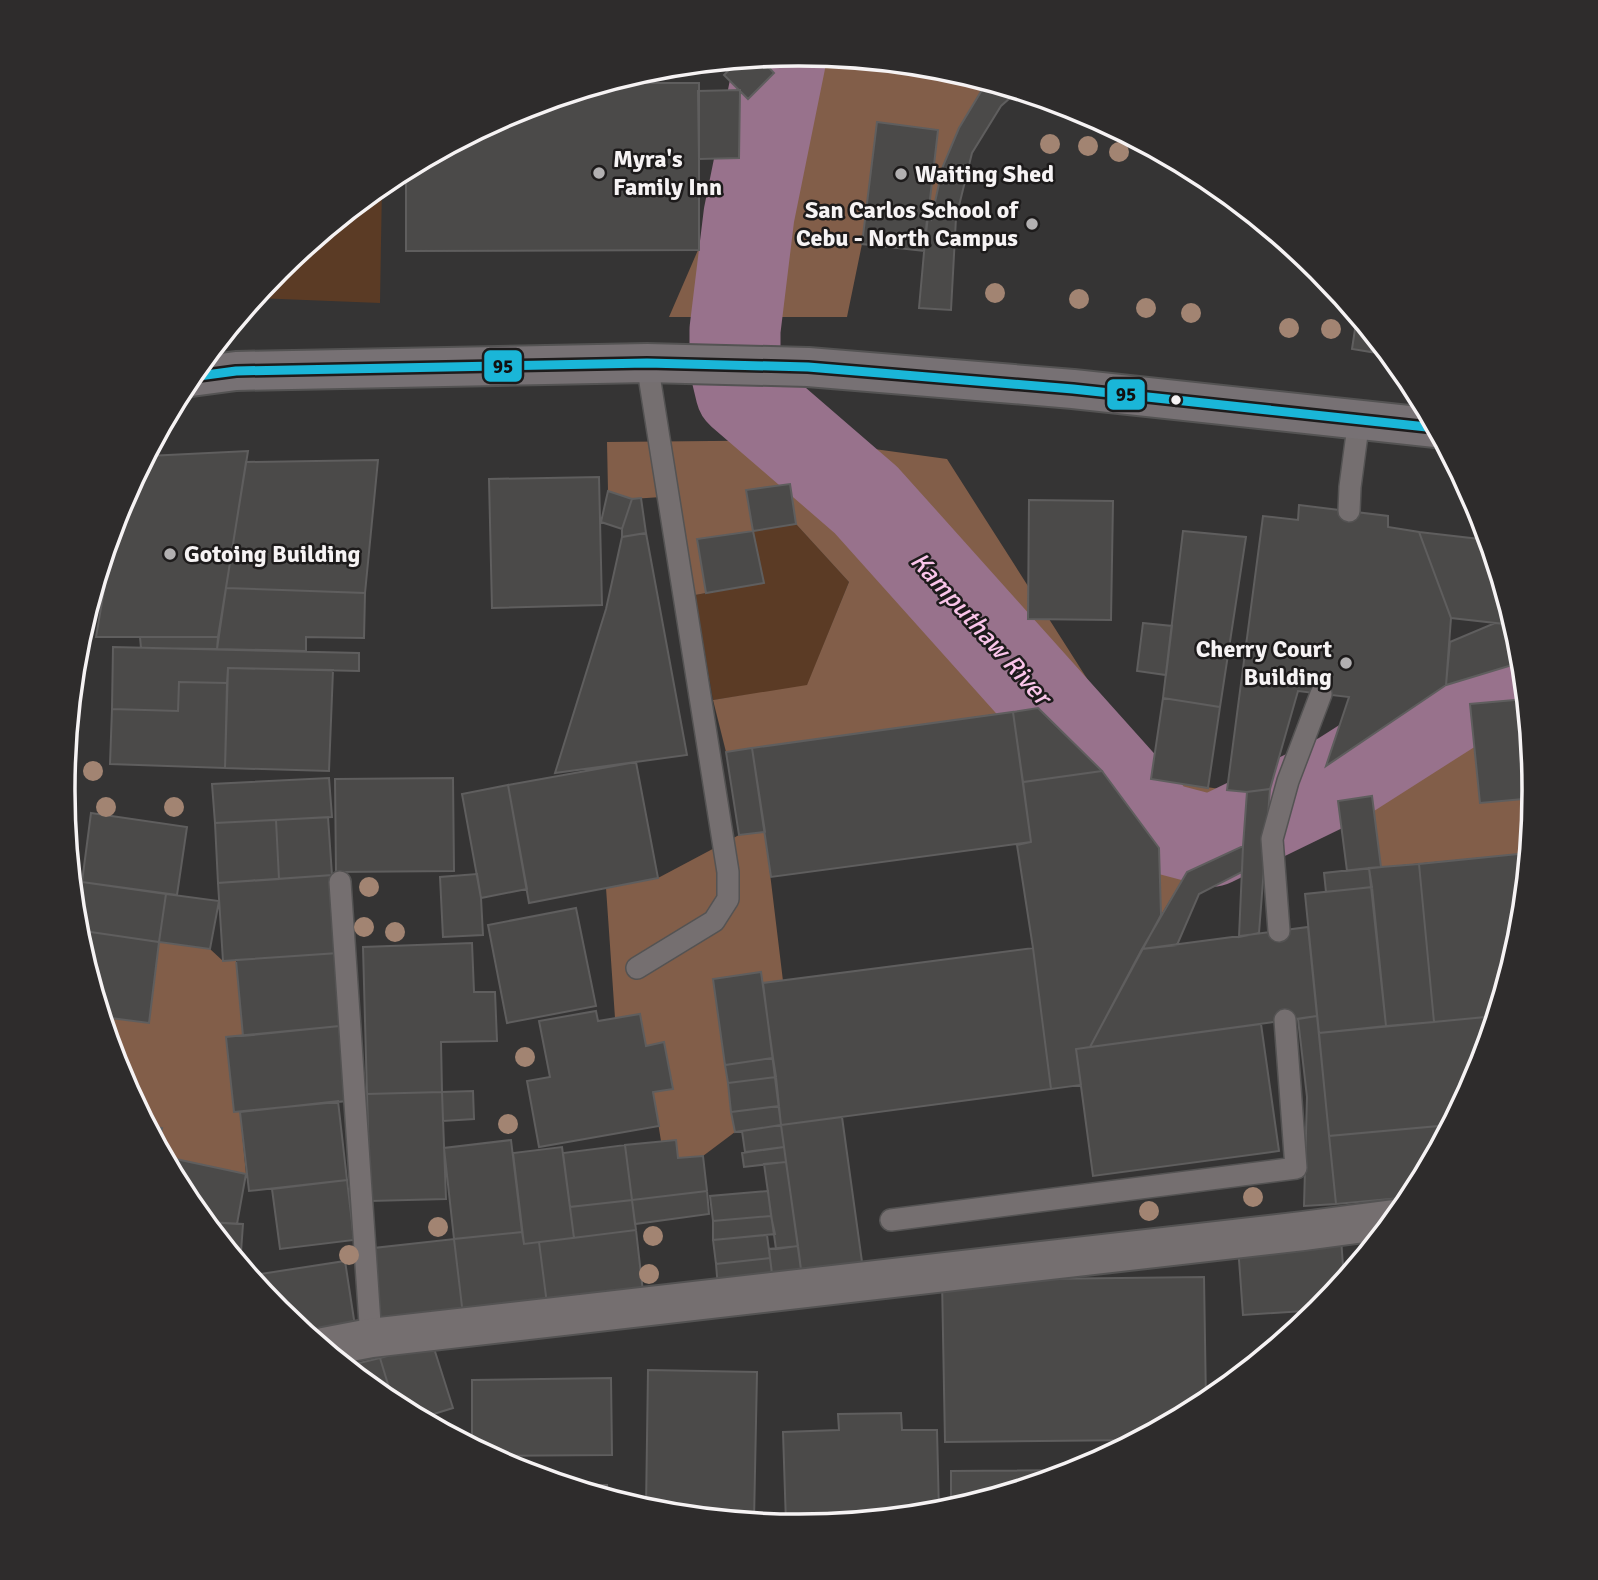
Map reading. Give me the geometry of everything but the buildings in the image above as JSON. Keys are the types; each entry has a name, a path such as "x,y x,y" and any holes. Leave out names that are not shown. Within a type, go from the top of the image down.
{"main road":[{"path":"207,375 236,371 647,363 808,367 1073,389 1425,427"}],"street":[{"path":"335,1345 371,1338 1380,1221"}],"lane":[{"path":"637,968 714,921 728,899 728,872 647,363"},
{"path":"1349,511 1359,419"},
{"path":"1279,931 1272,839 1288,781 1321,694"},
{"path":"340,882 371,1338"},
{"path":"891,1220 1296,1168 1285,1020"}],"shaded area":[{"path":"777,67 846,68 893,73 982,90 931,220 927,219 938,130 877,123 862,244 847,317 669,317"},
{"path":"382,199 380,303 268,299 322,246"},
{"path":"809,440 947,459 1151,779 1227,790 1237,851 1187,872 1161,915 1159,848 1038,708 726,752 713,700 807,685 849,582 796,524 789,484 746,490 753,531 697,539 706,593 695,595 676,496 632,499 608,491 607,442"},
{"path":"796,524 849,582 807,686 713,700 695,595 764,583 753,531"},
{"path":"1512,672 1521,743 1519,854 1381,867 1372,796 1341,778 1506,673"},
{"path":"765,832 783,981 763,983 761,972 713,979 735,1132 703,1156 678,1158 676,1140 661,1141 653,1092 673,1088 664,1043 646,1046 640,1014 615,1018 606,888 658,878 739,835"},
{"path":"159,942 210,949 223,961 236,960 243,1036 226,1038 234,1111 240,1112 246,1174 177,1160 150,1110 113,1018 149,1023"}],"waterway":[{"name":"Kamputhaw River","path":"779,67 749,215 735,330 735,367 741,392 866,500 1159,827 1212,841 1341,778 1506,673 1512,672"}],"transit line":[{"name":"95","path":"207,375 236,371 647,363 808,367 1073,389 1425,427"}],"place":[{"name":"Myra's Family Inn","path":"599,173"},
{"name":"Waiting Shed","path":"901,174"},
{"name":"San Carlos School of Cebu - North Campus","path":"1032,224"},
{"name":"Gotoing Building","path":"170,554"},
{"name":"Cherry Court Building","path":"1346,663"}]}
